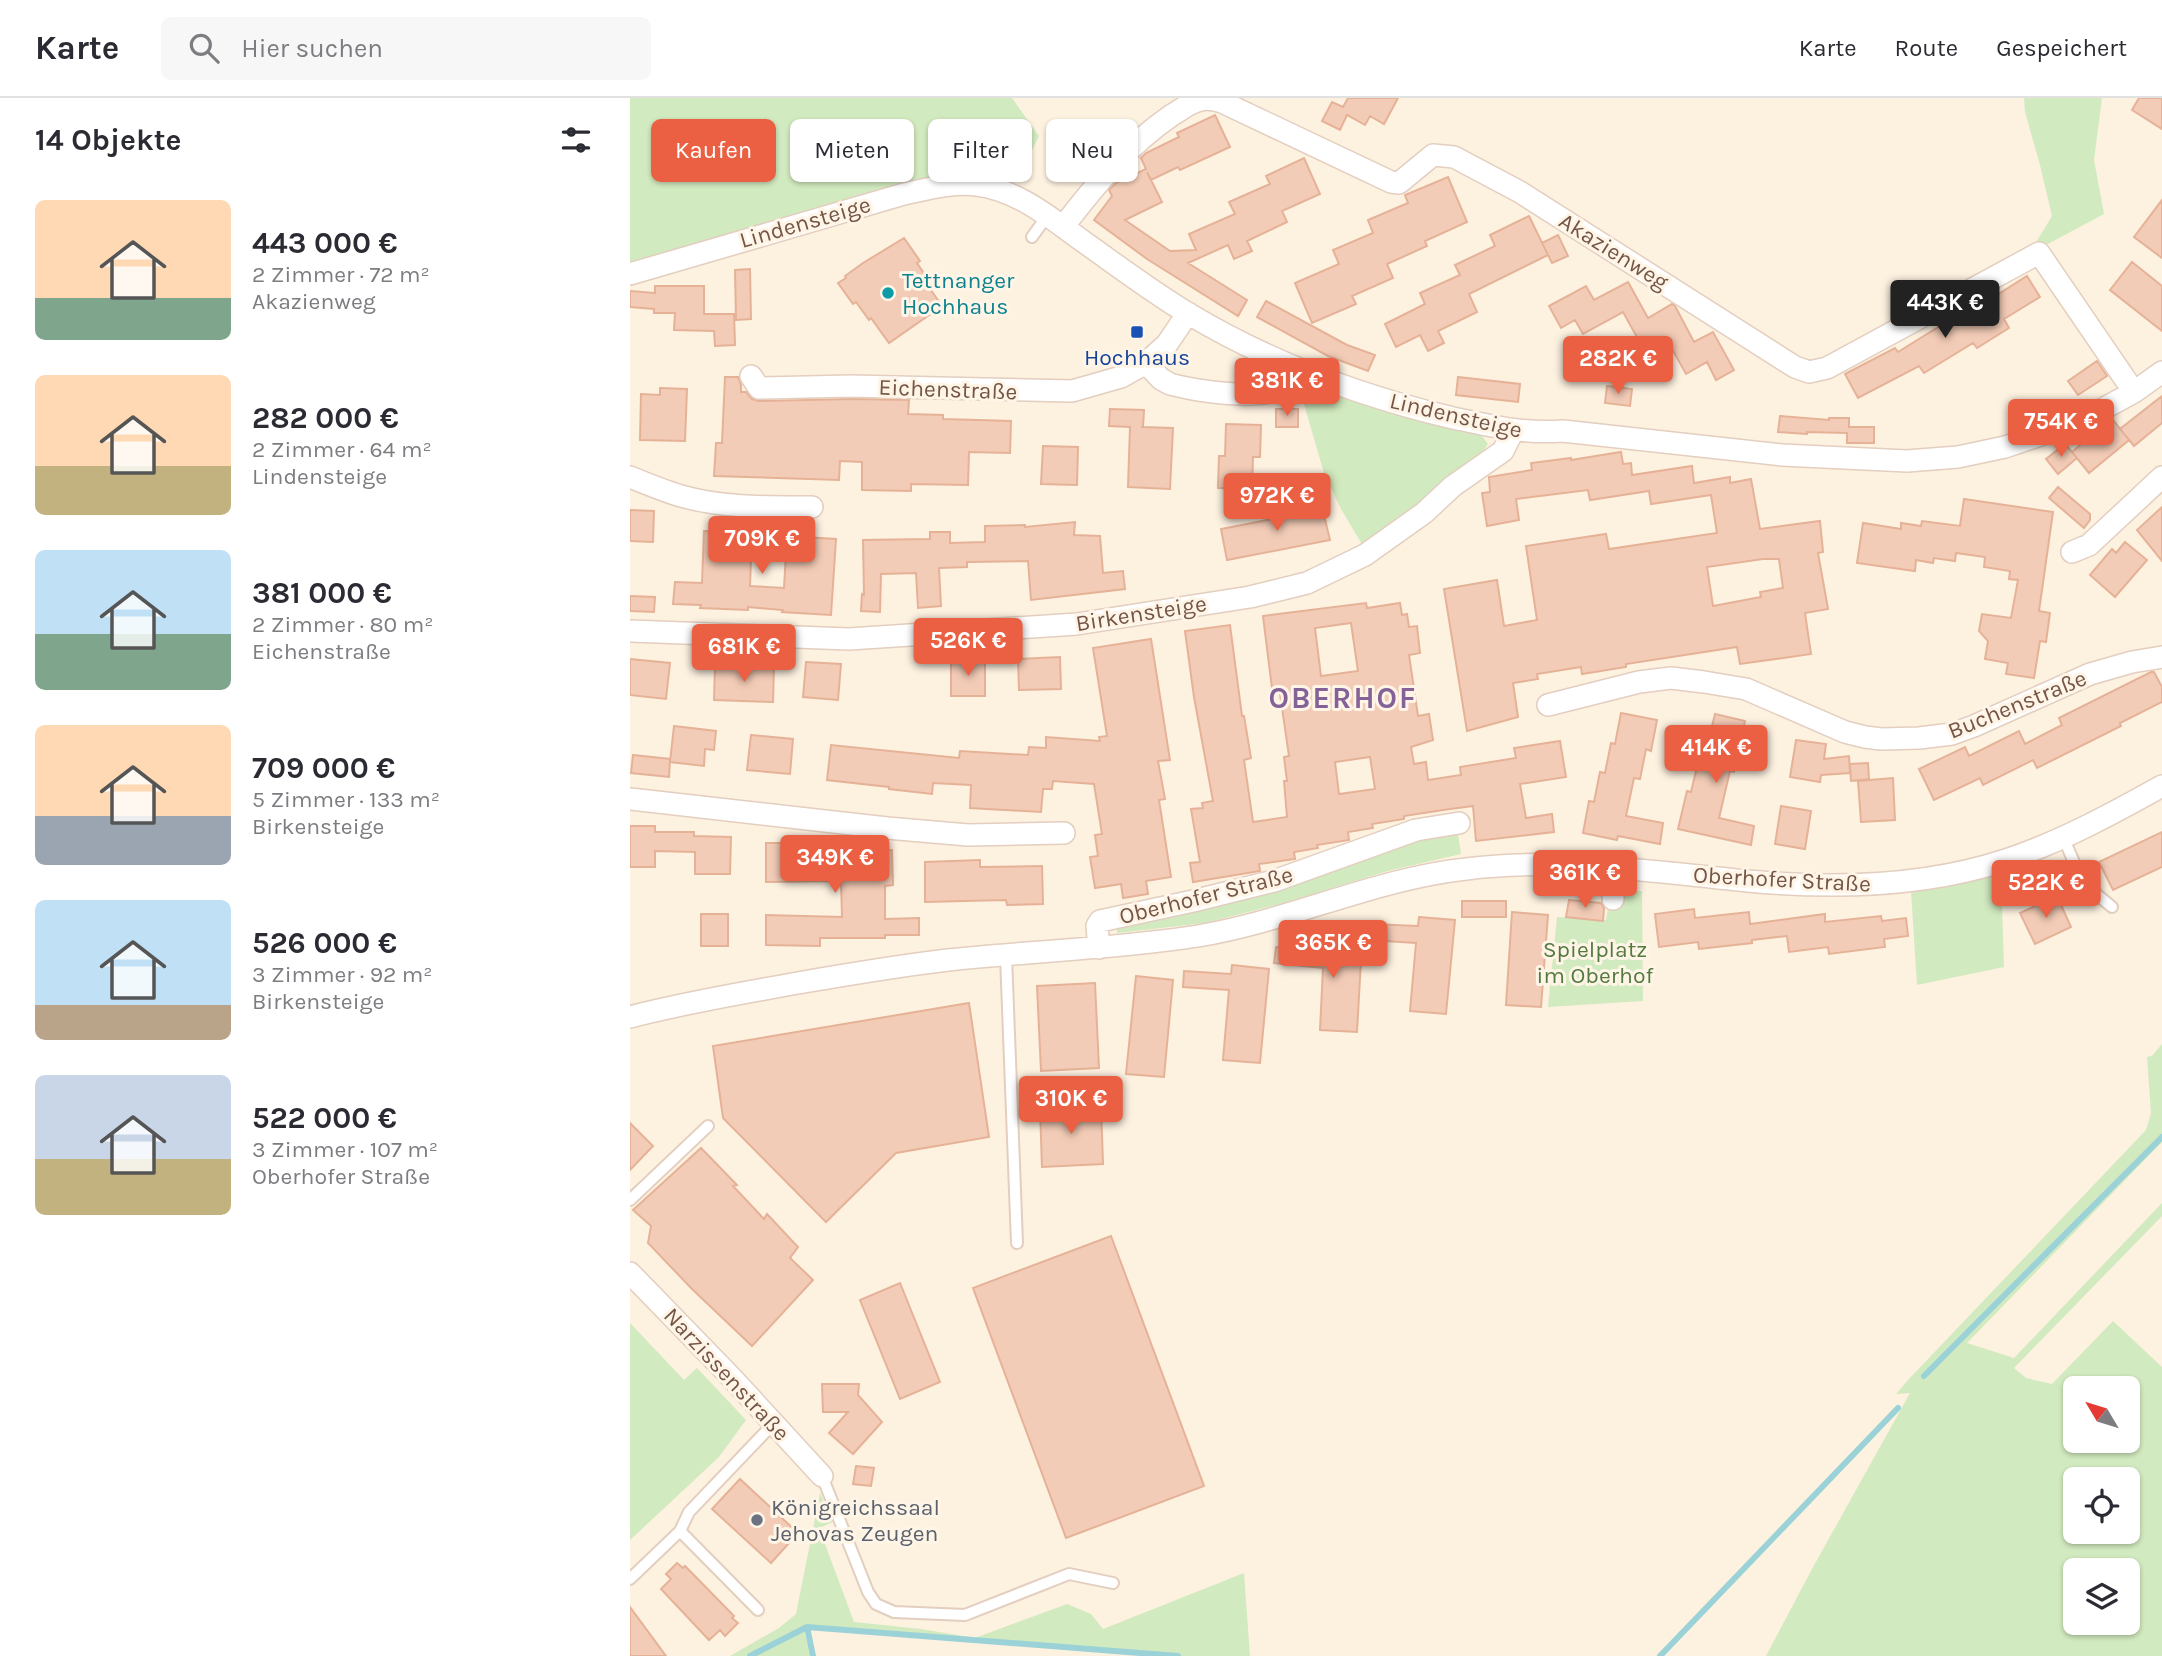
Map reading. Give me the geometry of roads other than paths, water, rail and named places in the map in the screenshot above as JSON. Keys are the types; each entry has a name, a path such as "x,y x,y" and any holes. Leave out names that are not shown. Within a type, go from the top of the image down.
{"street":[{"name":"Akazienweg","path":"1055,222 1088,195 1125,153 1147,133 1186,106 1211,99 1391,182 1399,183 1433,155 1454,157 1520,192 1795,367 1810,372 1827,368 2039,253 2134,392"},
{"name":"Lindensteige","path":"630,274 904,194 940,187 977,185 1013,195 1188,313 1232,339 1303,372 1409,407 1513,431 1563,431 1782,455 1906,461 1958,457 2005,447 2079,422 2134,392 2162,372"},
{"name":"Eichenstraße","path":"751,376 759,388 851,386 1072,391 1121,377 1146,363 1167,344 1188,313"},
{"path":"1146,363 1161,379 1170,384 1238,393 1272,393 1286,389 1300,379 1303,372"},
{"name":"Birkensteige","path":"630,631 849,639 1077,624 1250,597 1307,583 1366,555 1424,513 1453,486 1503,451 1513,431"},
{"path":"630,477 667,492 698,500 764,507 812,508"},
{"path":"2072,552 2089,545 2162,477"},
{"name":"Buchenstraße","path":"1548,705 1639,682 1671,678 1746,690 1845,732 1865,737 1919,738 1952,734 2090,674 2162,657"},
{"name":"Oberhofer Straße","path":"630,1017 709,999 877,970 948,960 1152,943 1248,926 1371,890 1465,869 1564,866 1816,885 1877,883 1936,876 2001,862 2063,837 2162,786"},
{"path":"630,799 928,832 968,835 1064,833"},
{"name":"Oberhofer Straße","path":"1099,948 1097,926 1100,921 1274,881 1416,830 1459,824"},
{"name":"Narzissenstraße","path":"630,1273 822,1476"}],"lane":[{"path":"1032,237 1055,222"},
{"path":"2063,837 2083,883 2112,907"},
{"path":"1006,956 1017,1243"},
{"path":"630,1200 708,1125"},
{"path":"630,1579 680,1531 689,1512 774,1423"},
{"path":"822,1476 868,1592 877,1604 894,1612 965,1615 1069,1574 1113,1583"},
{"path":"680,1531 758,1610"}],"waterway":[{"path":"1924,1376 2162,1137"},
{"path":"1660,1656 1898,1408"},
{"path":"807,1627 813,1656"},
{"path":"750,1656 807,1627 1178,1656"}],"place":[{"name":"Tettnanger Hochhaus","path":"888,293"},
{"name":"Hochhaus","path":"1137,332"},
{"name":"Königreichssaal Jehovas Zeugen","path":"757,1520"}],"district":[{"name":"OBERHOF","path":"1343,698"}],"park label":[{"name":"Spielplatz im Oberhof","path":"1595,962"}]}
